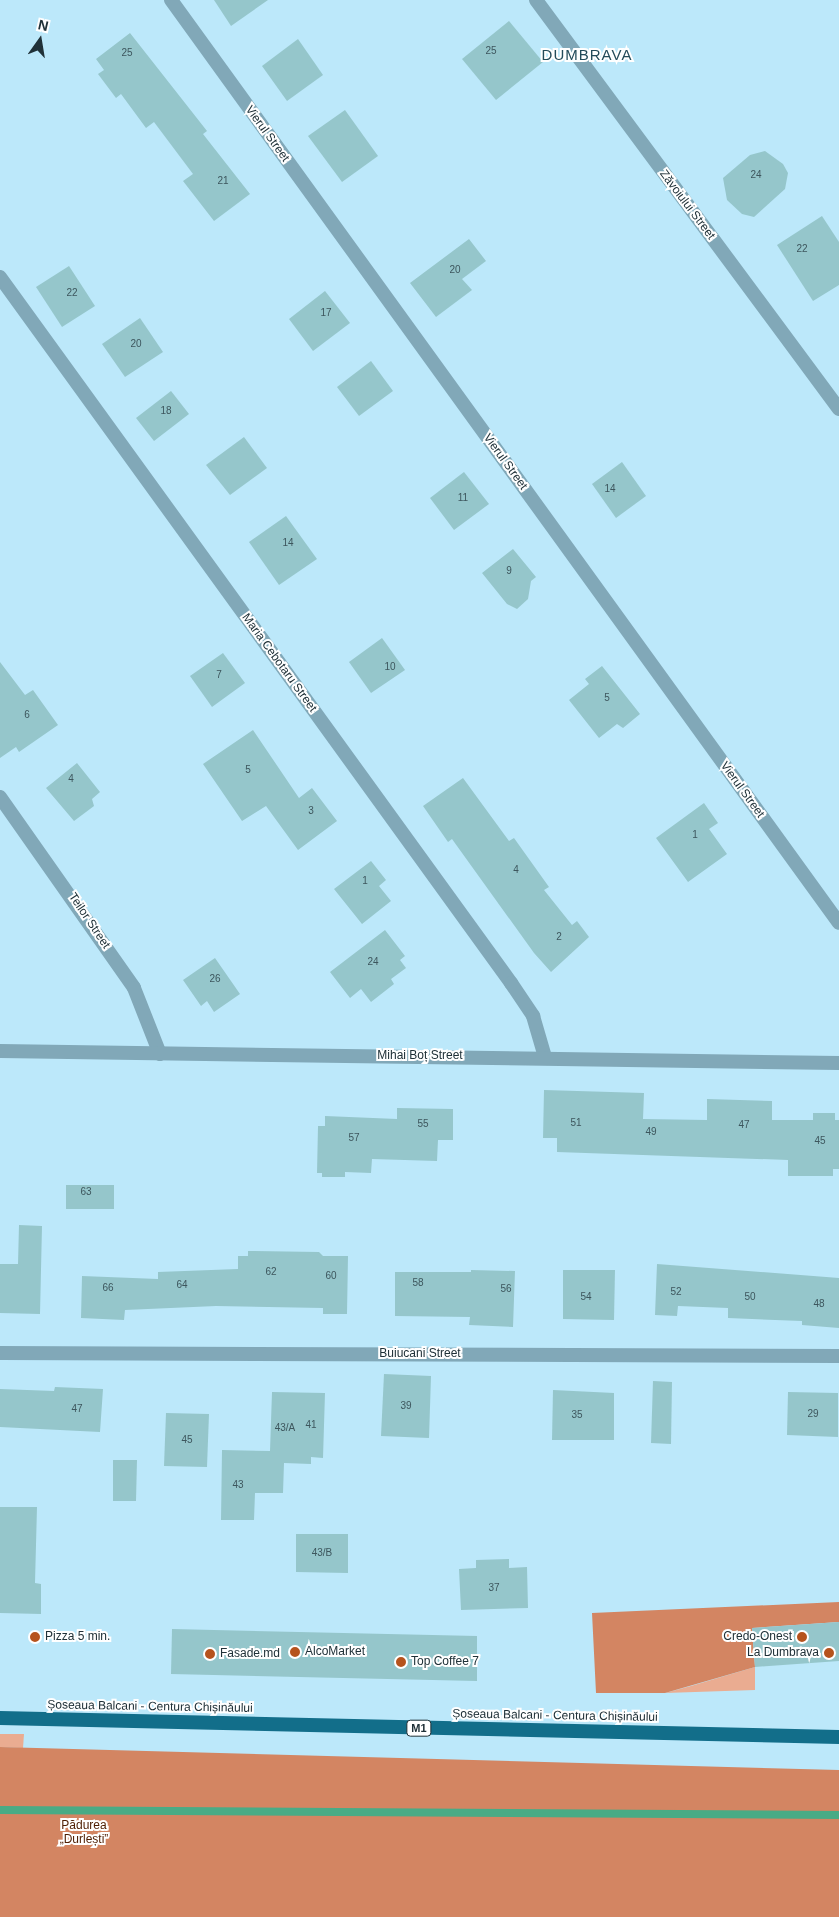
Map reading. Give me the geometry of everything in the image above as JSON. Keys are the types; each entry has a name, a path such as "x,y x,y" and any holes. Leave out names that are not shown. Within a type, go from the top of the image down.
{"highway":[{"name":"Șoseaua Balcani - Centura Chișinăului","path":"0,1718 839,1737"}],"street":[{"name":"Vierul Street","path":"171,0 839,923"},
{"name":"Zăvoiului Street","path":"536,0 839,409"},
{"name":"Maria Cebotaru Street","path":"0,277 510,983 532,1016 545,1057"},
{"name":"Teilor Street","path":"0,797 134,988 160,1054"},
{"name":"Mihai Boț Street","path":"0,1051 545,1057 839,1063"},
{"name":"Buiucani Street","path":"0,1353 839,1356"}],"shaded area":[{"path":"755,1667 755,1690 665,1693 691,1686"},
{"path":"0,1734 24,1734 23,1748 0,1747"}],"green space":[{"path":"839,1602 839,1622 752,1628 755,1667 665,1693 596,1693 592,1613"},
{"name":"Pădurea „Durlești”","path":"0,1747 839,1770 839,1917 0,1917"}],"building":[{"path":"214,0 268,0 231,26"},
{"path":"509,21 543,62 496,100 462,59"},
{"path":"130,33 207,131 203,134 250,194 214,221 183,181 193,174 154,122 146,128 121,94 116,98 98,74 104,70 96,59"},
{"path":"298,39 323,75 287,101 262,66"},
{"path":"345,110 378,156 342,182 308,136"},
{"path":"765,151 783,164 788,173 785,189 754,217 742,214 727,200 723,178 750,155"},
{"path":"822,216 839,242 839,285 813,301 777,245"},
{"path":"469,239 486,261 462,279 472,290 436,317 410,283"},
{"path":"69,266 95,306 62,327 36,287"},
{"path":"325,291 350,323 313,351 289,319"},
{"path":"140,318 163,352 125,377 102,344"},
{"path":"371,361 393,391 359,416 337,387"},
{"path":"171,391 189,414 154,441 136,418"},
{"path":"244,437 267,468 230,495 206,465"},
{"path":"622,462 646,496 616,518 592,484"},
{"path":"464,472 489,504 454,530 430,498"},
{"path":"286,516 317,559 279,585 249,542"},
{"path":"513,549 536,577 531,581 528,599 517,609 507,604 482,573"},
{"path":"382,638 405,670 371,693 349,662"},
{"path":"223,653 245,683 212,707 190,676"},
{"path":"0,662 25,695 33,690 58,725 19,752 16,747 0,758"},
{"path":"602,666 640,714 623,728 617,724 599,738 569,700 589,684 585,679"},
{"path":"253,730 299,798 312,788 337,821 298,850 266,806 242,821 203,764"},
{"path":"77,763 100,792 92,799 94,806 74,821 46,788"},
{"path":"463,778 509,841 514,838 549,887 544,890 572,925 577,921 589,937 551,972 534,953 452,839 448,842 423,806"},
{"path":"704,803 718,823 709,829 727,854 688,882 656,838"},
{"path":"371,861 386,880 379,886 391,901 362,924 334,889"},
{"path":"385,930 405,956 400,960 406,968 391,979 394,984 371,1002 361,989 350,998 330,972"},
{"path":"215,958 240,994 214,1012 207,1001 201,1006 183,980"},
{"path":"544,1090 644,1093 643,1119 707,1120 707,1099 772,1101 772,1120 813,1120 813,1113 835,1113 835,1120 839,1120 839,1169 833,1169 833,1176 788,1176 788,1160 557,1152 557,1138 543,1138"},
{"path":"397,1108 453,1109 453,1140 438,1140 437,1161 372,1159 371,1173 345,1172 345,1177 322,1177 322,1173 317,1173 318,1126 325,1126 325,1116 397,1119"},
{"path":"66,1185 114,1185 114,1209 66,1209"},
{"path":"19,1225 42,1226 40,1314 0,1313 0,1264 18,1264"},
{"path":"248,1251 319,1252 323,1256 348,1256 347,1314 323,1314 323,1308 216,1306 125,1310 124,1320 81,1318 82,1276 158,1279 158,1272 238,1269 238,1256 248,1256"},
{"path":"657,1264 839,1278 839,1328 802,1325 802,1321 728,1318 728,1308 678,1306 677,1316 655,1315"},
{"path":"471,1270 515,1271 513,1327 469,1325 470,1317 395,1316 395,1272 471,1272"},
{"path":"563,1270 615,1270 614,1320 563,1319"},
{"path":"384,1374 431,1376 429,1438 381,1436"},
{"path":"653,1381 672,1382 671,1444 651,1443"},
{"path":"55,1387 103,1389 100,1432 0,1427 0,1389 54,1391"},
{"path":"553,1390 614,1393 614,1440 552,1440"},
{"path":"272,1392 325,1393 323,1458 311,1457 311,1464 284,1463 283,1493 255,1493 254,1520 221,1520 222,1450 270,1451"},
{"path":"788,1392 838,1393 838,1437 787,1435"},
{"path":"166,1413 209,1414 207,1467 164,1466"},
{"path":"113,1460 137,1460 136,1501 113,1501"},
{"path":"0,1507 37,1507 35,1583 41,1584 41,1614 0,1613"},
{"path":"296,1534 348,1534 348,1573 296,1572"},
{"path":"509,1559 509,1568 527,1567 528,1608 461,1610 459,1569 476,1568 476,1560"},
{"path":"839,1622 839,1661 755,1667 752,1628"},
{"path":"172,1629 477,1636 477,1681 171,1674"}],"waterway":[{"path":"0,1810 839,1815"}],"place":[{"name":"Pizza 5 min.","path":"35,1637"},
{"name":"Credo-Onest","path":"802,1637"},
{"name":"AlcoMarket","path":"295,1652"},
{"name":"La Dumbrava","path":"829,1653"},
{"name":"Fasade.md","path":"210,1654"},
{"name":"Top Coffee 7","path":"401,1662"}],"district":[{"name":"DUMBRAVA","path":"587,55"}]}
